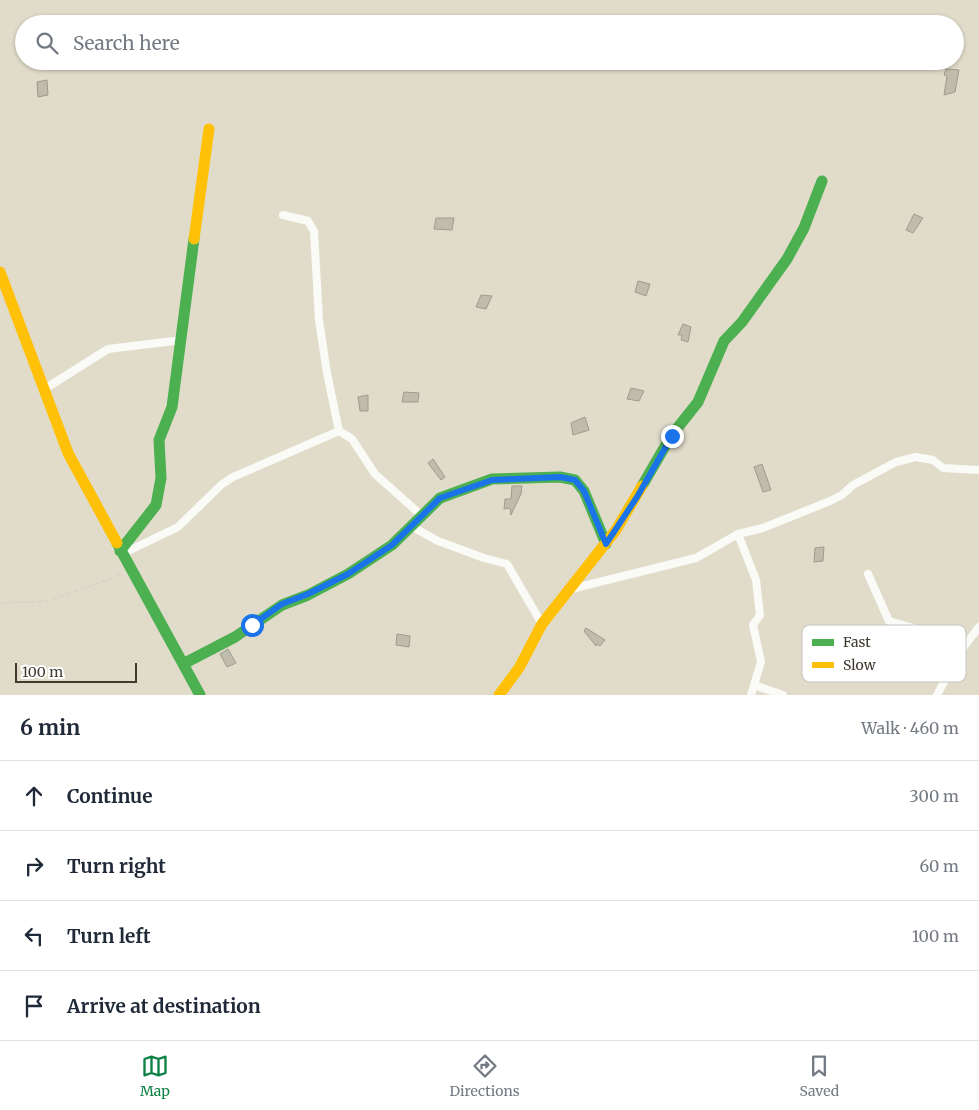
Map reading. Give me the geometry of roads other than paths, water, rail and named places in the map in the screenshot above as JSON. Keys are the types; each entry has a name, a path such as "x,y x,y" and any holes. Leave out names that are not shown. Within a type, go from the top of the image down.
{"street":[{"path":"121,553 156,506 159,496 161,478 159,440 172,407 209,129"},
{"path":"499,695 519,668 542,624 606,544 637,497 672,436 698,402 724,341 742,322 787,258 804,228 822,181"},
{"path":"283,215 308,221 314,231 319,320 327,373 339,431 352,439 375,474 421,515"},
{"path":"0,272 68,453 200,695"},
{"path":"43,390 108,349 182,340"},
{"path":"121,553 178,527 221,485 233,477 339,431"},
{"path":"571,590 696,558 738,534 763,528 830,501 842,495 853,485 896,462 916,457 933,460 943,468 979,470"},
{"path":"183,664 235,637 282,604 308,594 348,574 392,545 440,498 492,480 524,477 570,478 580,484 584,491 606,544"},
{"path":"411,526 438,541 484,558 507,564 542,624"},
{"path":"738,534 753,570 759,599 760,615 753,625 761,662 751,695"},
{"path":"868,574 889,621 903,625"},
{"path":"966,644 979,627"},
{"path":"937,695 944,682"},
{"path":"754,685 783,695"}]}
